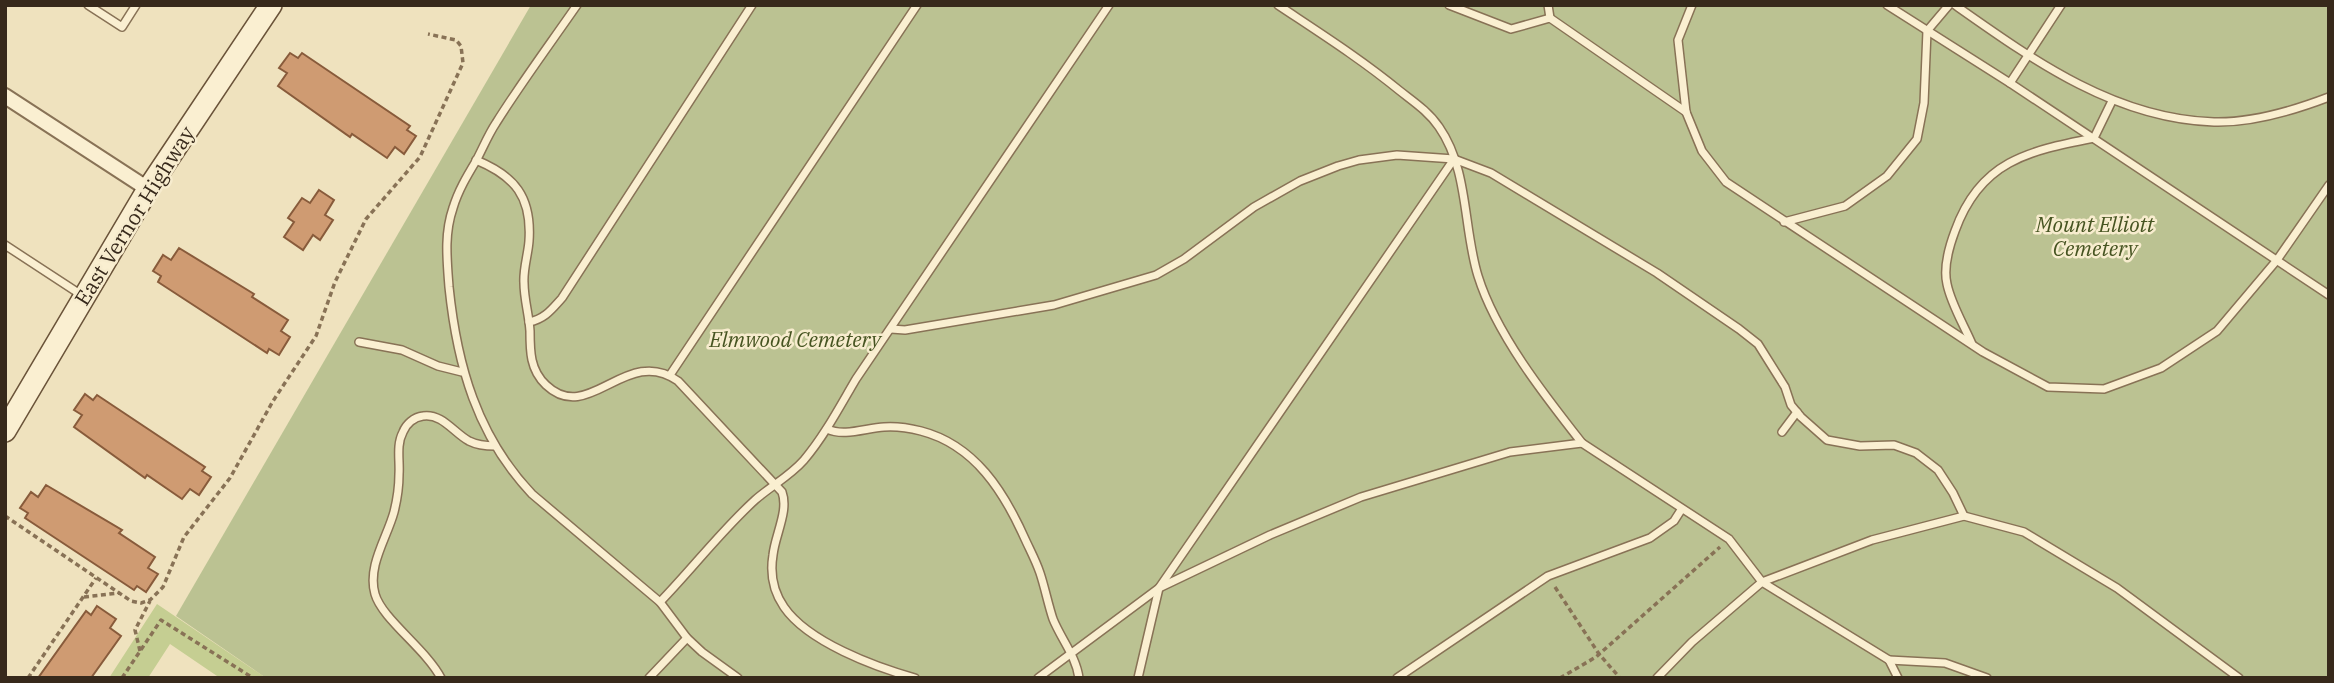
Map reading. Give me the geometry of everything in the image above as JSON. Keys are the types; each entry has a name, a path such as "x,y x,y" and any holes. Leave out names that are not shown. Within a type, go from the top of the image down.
{"street":[{"name":"East Vernor Highway","path":"5,431 148,189 271,5"},
{"path":"5,96 148,189"}],"lane":[{"path":"88,5 122,27 136,5"},
{"path":"577,5 494,125 457,197 446,234 450,300 463,372 482,424 517,478 532,494 660,602 687,638 702,652 738,678"},
{"path":"529,322 548,314 562,298 752,5"},
{"path":"670,375 917,5"},
{"path":"660,602 739,516 805,459 827,429 856,379 1109,5"},
{"path":"1278,5 1366,63 1423,109 1441,130 1463,189 1474,258 1484,292 1537,386 1582,443 1729,539 1762,582 1889,660 1945,663 1987,678"},
{"path":"1450,5 1511,29 1550,18"},
{"path":"1548,5 1550,18 1686,112"},
{"path":"1692,5 1678,40 1686,112 1702,151 1726,182 1972,344 2048,387 2104,389 2161,368 2217,331 2277,260 2329,185"},
{"path":"1887,5 2094,138 2329,295"},
{"path":"1784,222 1845,206 1887,176 1917,139 1924,103 1927,31 1949,5"},
{"path":"1955,5 2027,56 2112,101 2168,115 2215,122 2262,116 2305,106 2329,97"},
{"path":"2010,83 2061,5"},
{"path":"2094,138 2112,101"},
{"path":"1972,344 1946,283 1948,251 1956,227 1971,199 1993,172 2021,157 2049,147 2094,138"},
{"path":"891,329 905,330 1030,310 1082,299 1156,275 1184,260 1254,207 1300,181 1338,166 1397,155 1454,159 1476,166 1503,180 1657,273 1739,328 1758,344 1785,387 1791,405 1827,440 1860,446 1894,445 1916,453 1938,470 1964,516"},
{"path":"1138,678 1159,588 1454,159"},
{"path":"476,160 505,174 517,187 525,204 529,241 524,284 530,353 535,371 546,385 561,395 589,394 628,374 653,370 670,375 678,381 782,492 785,505 772,558 773,584 784,607 792,617 819,638 868,661 915,678"},
{"path":"5,245 84,297"},
{"path":"359,342 402,350 438,366 463,372"},
{"path":"1782,432 1797,412"},
{"path":"441,678 427,656 380,605 374,590 377,559 398,491 400,440 408,424 415,418 430,416 447,424 467,440 481,446 495,446"},
{"path":"827,429 839,432 883,427 911,428 951,443 978,464 1009,505 1039,570 1057,628 1072,654 1079,678"},
{"path":"1038,678 1159,588 1270,535 1362,497 1510,452 1582,443"},
{"path":"1397,678 1548,576 1650,538 1674,522 1681,510"},
{"path":"1657,678 1692,642 1762,582 1872,540 1964,516 2024,532 2117,588 2239,678"},
{"path":"649,678 687,638"},
{"path":"1889,660 1898,678"}],"path":[{"path":"140,652 135,630 150,600 163,587 184,537 230,478 273,401 316,336 341,269 366,219 420,158 463,63 461,46 456,40 428,34"},
{"path":"5,516 131,601 141,603 150,600"},
{"path":"1560,678 1599,654 1729,539"},
{"path":"1548,576 1599,654 1620,678"},
{"path":"28,678 96,578"},
{"path":"84,597 119,593"},
{"path":"122,678 161,620 253,678"}],"green space":[{"name":"Elmwood Cemetery","path":"531,5 2329,5 2329,678 266,678 176,616"},
{"path":"157,604 266,678 220,678 170,644 148,678 109,678"}],"building":[{"path":"290,53 298,58 302,53 410,126 407,130 416,136 404,154 395,147 387,158 352,134 350,137 278,86 287,73 279,68"},
{"path":"319,190 334,200 325,215 333,220 320,240 313,235 303,250 284,237 294,222 288,218 302,198 310,203"},
{"path":"179,248 254,294 252,297 288,320 281,331 290,337 279,355 269,349 267,353 158,282 161,276 153,271 163,255 171,260"},
{"path":"85,394 93,400 97,395 205,467 202,471 211,477 199,495 190,489 182,499 147,475 145,478 74,427 82,415 74,410"},
{"path":"46,485 122,530 119,533 155,557 148,568 158,574 146,592 137,586 134,590 25,518 28,513 20,508 31,492 38,497"},
{"path":"97,606 116,619 110,628 121,636 91,678 38,678 86,611 91,615"}],"park label":[{"name":"Mount Elliott Cemetery","path":"2095,237"}]}
